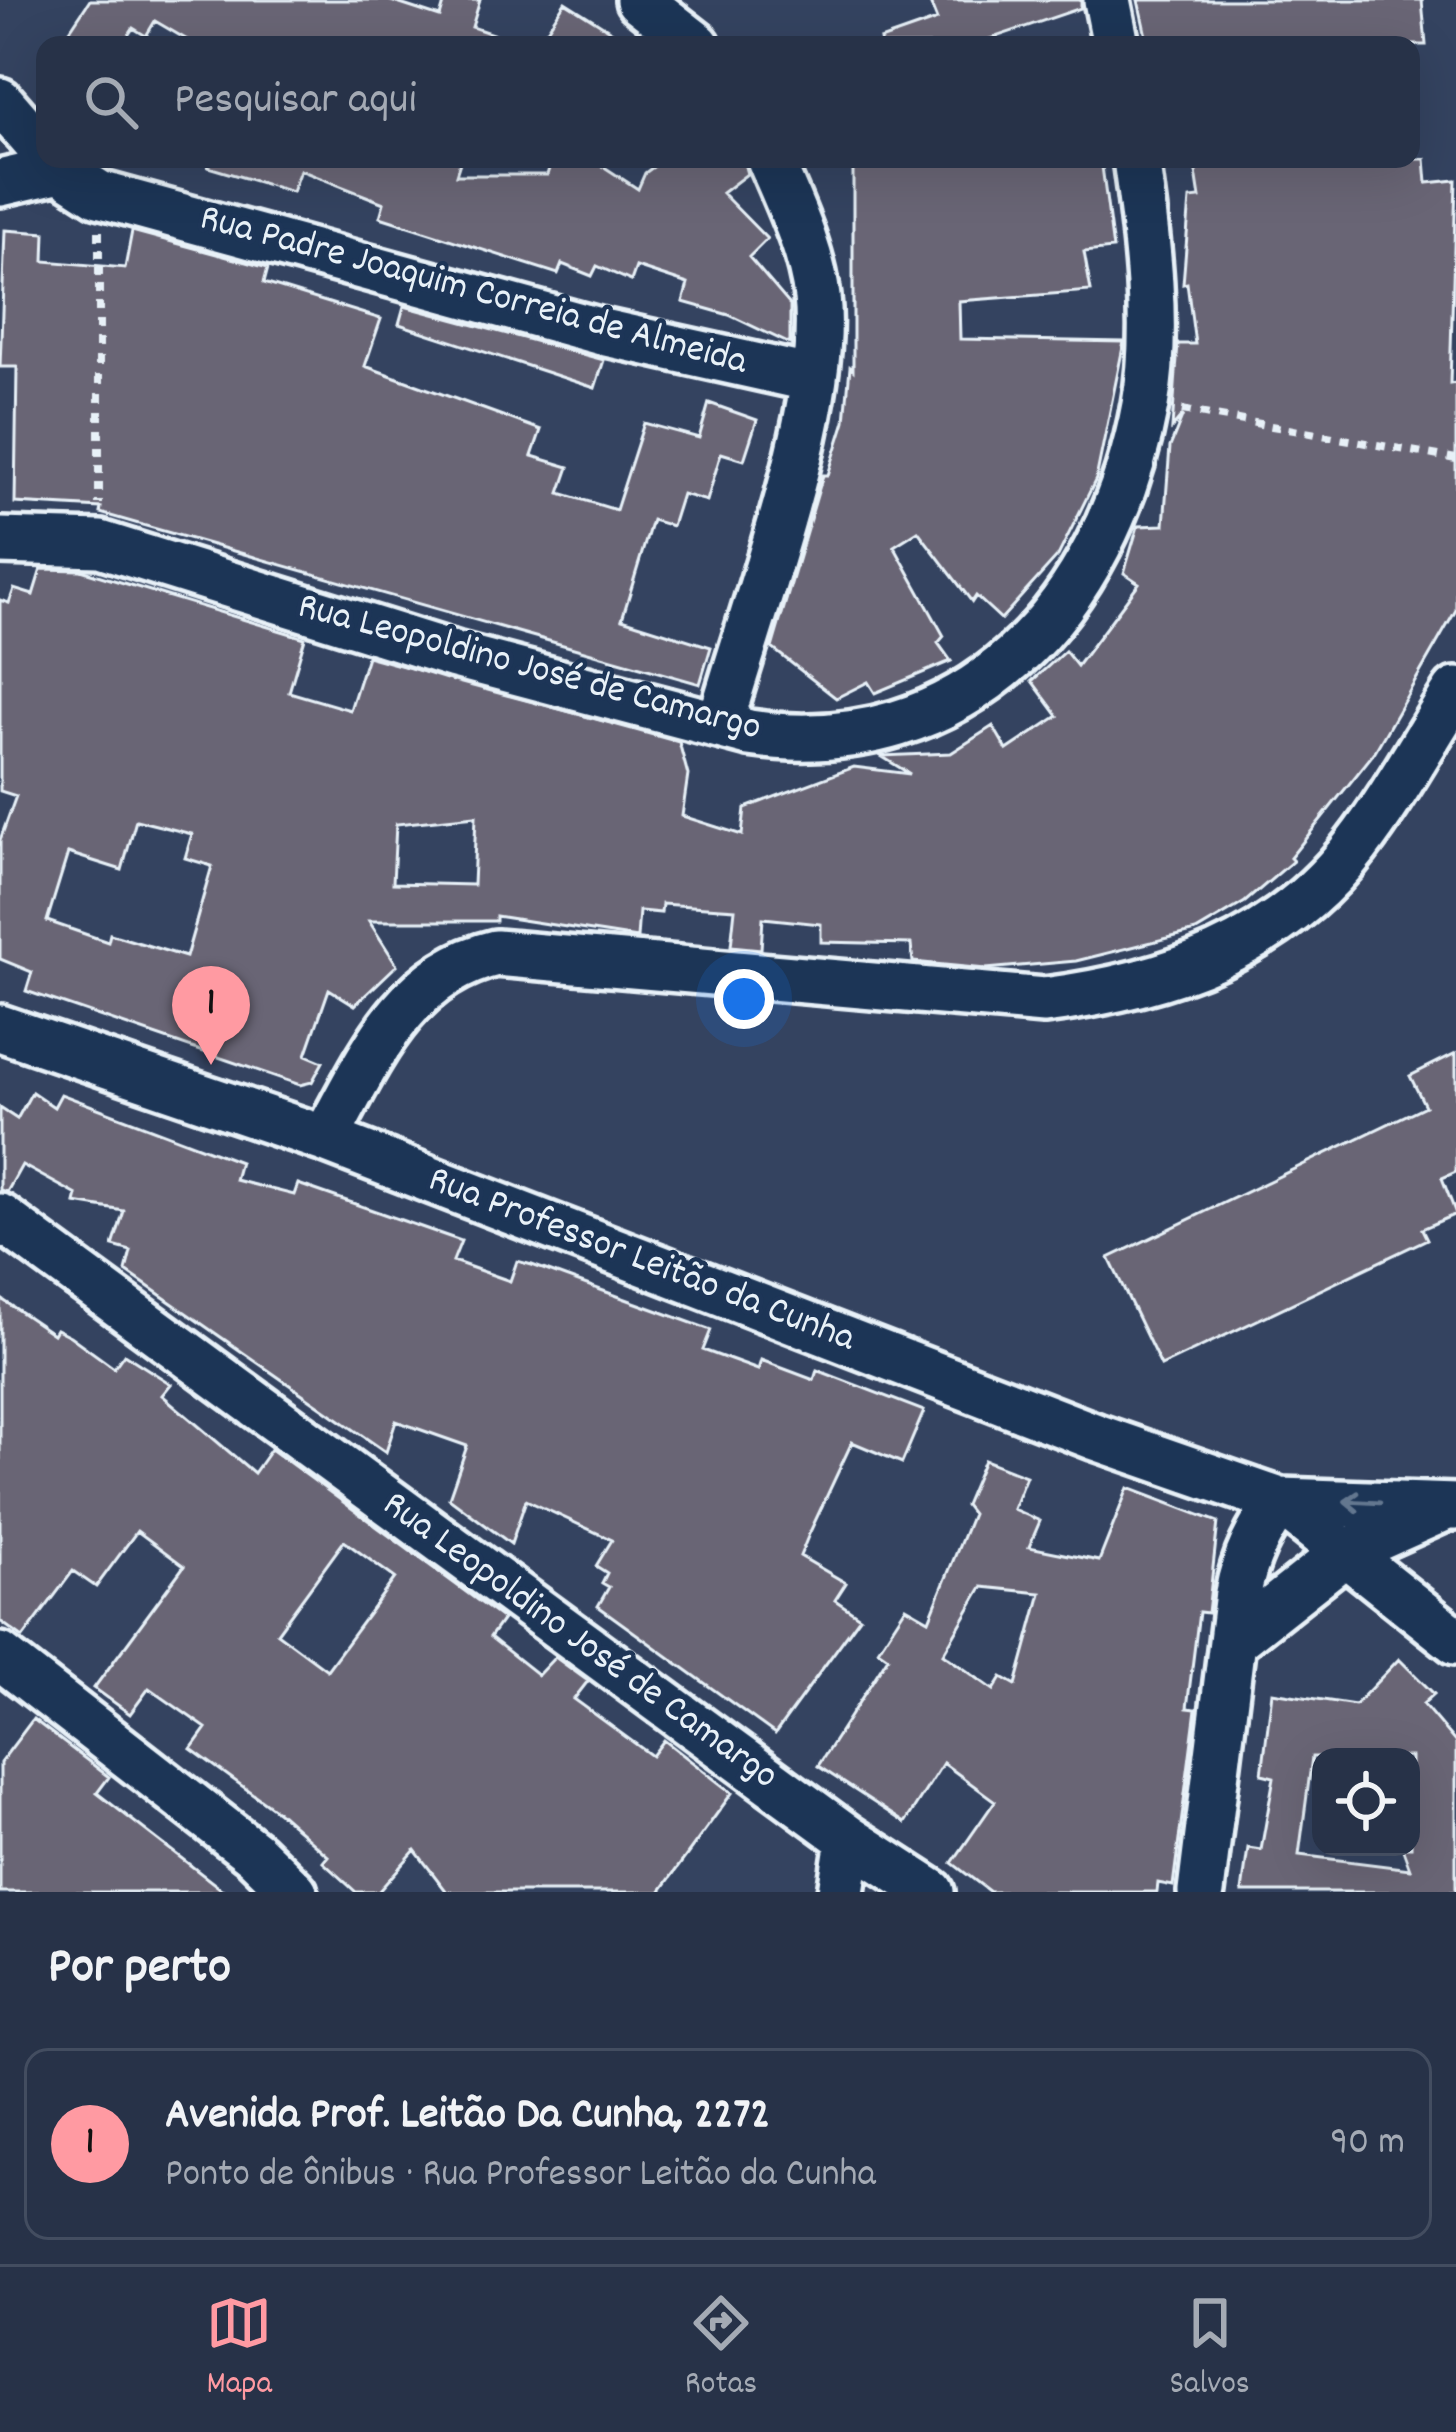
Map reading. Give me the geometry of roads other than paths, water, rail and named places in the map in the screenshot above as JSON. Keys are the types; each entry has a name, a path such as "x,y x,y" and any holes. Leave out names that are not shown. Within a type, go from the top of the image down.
{"street":[{"path":"639,0 686,36"},
{"path":"1107,0 1114,36"},
{"name":"Rua Padre Joaquim Correia de Almeida","path":"0,100 36,142"},
{"path":"0,183 36,167"},
{"name":"Rua Padre Joaquim Correia de Almeida","path":"63,168 99,194 602,332 813,379"},
{"path":"720,724 813,379 818,300 806,244 774,168"},
{"name":"Rua Leopoldino José de Camargo","path":"0,541 100,544 455,656 795,740 886,729 950,703 989,678 1064,607 1102,542 1130,472 1150,361 1137,168"},
{"path":"325,1138 389,1025 421,988 476,958 496,953 1044,1001 1126,990 1179,972 1248,942 1336,869 1456,692"},
{"name":"Rua Professor Leitão da Cunha","path":"0,1028 325,1138 1074,1429 1280,1501 1450,1507"},
{"name":"Rua Leopoldino José de Camargo","path":"0,1217 849,1840 931,1892"},
{"path":"1201,1892 1245,1560 1280,1501"},
{"name":"Rua Professor Leitão da Cunha","path":"1280,1501 1346,1552 1450,1507"},
{"path":"1233,1641 1346,1552 1456,1641"},
{"path":"0,1656 255,1854 294,1892"},
{"path":"842,1892 849,1840"}],"place":[{"name":"Avenida Prof. Leitão Da Cunha, 2272","path":"211,1065"}]}
